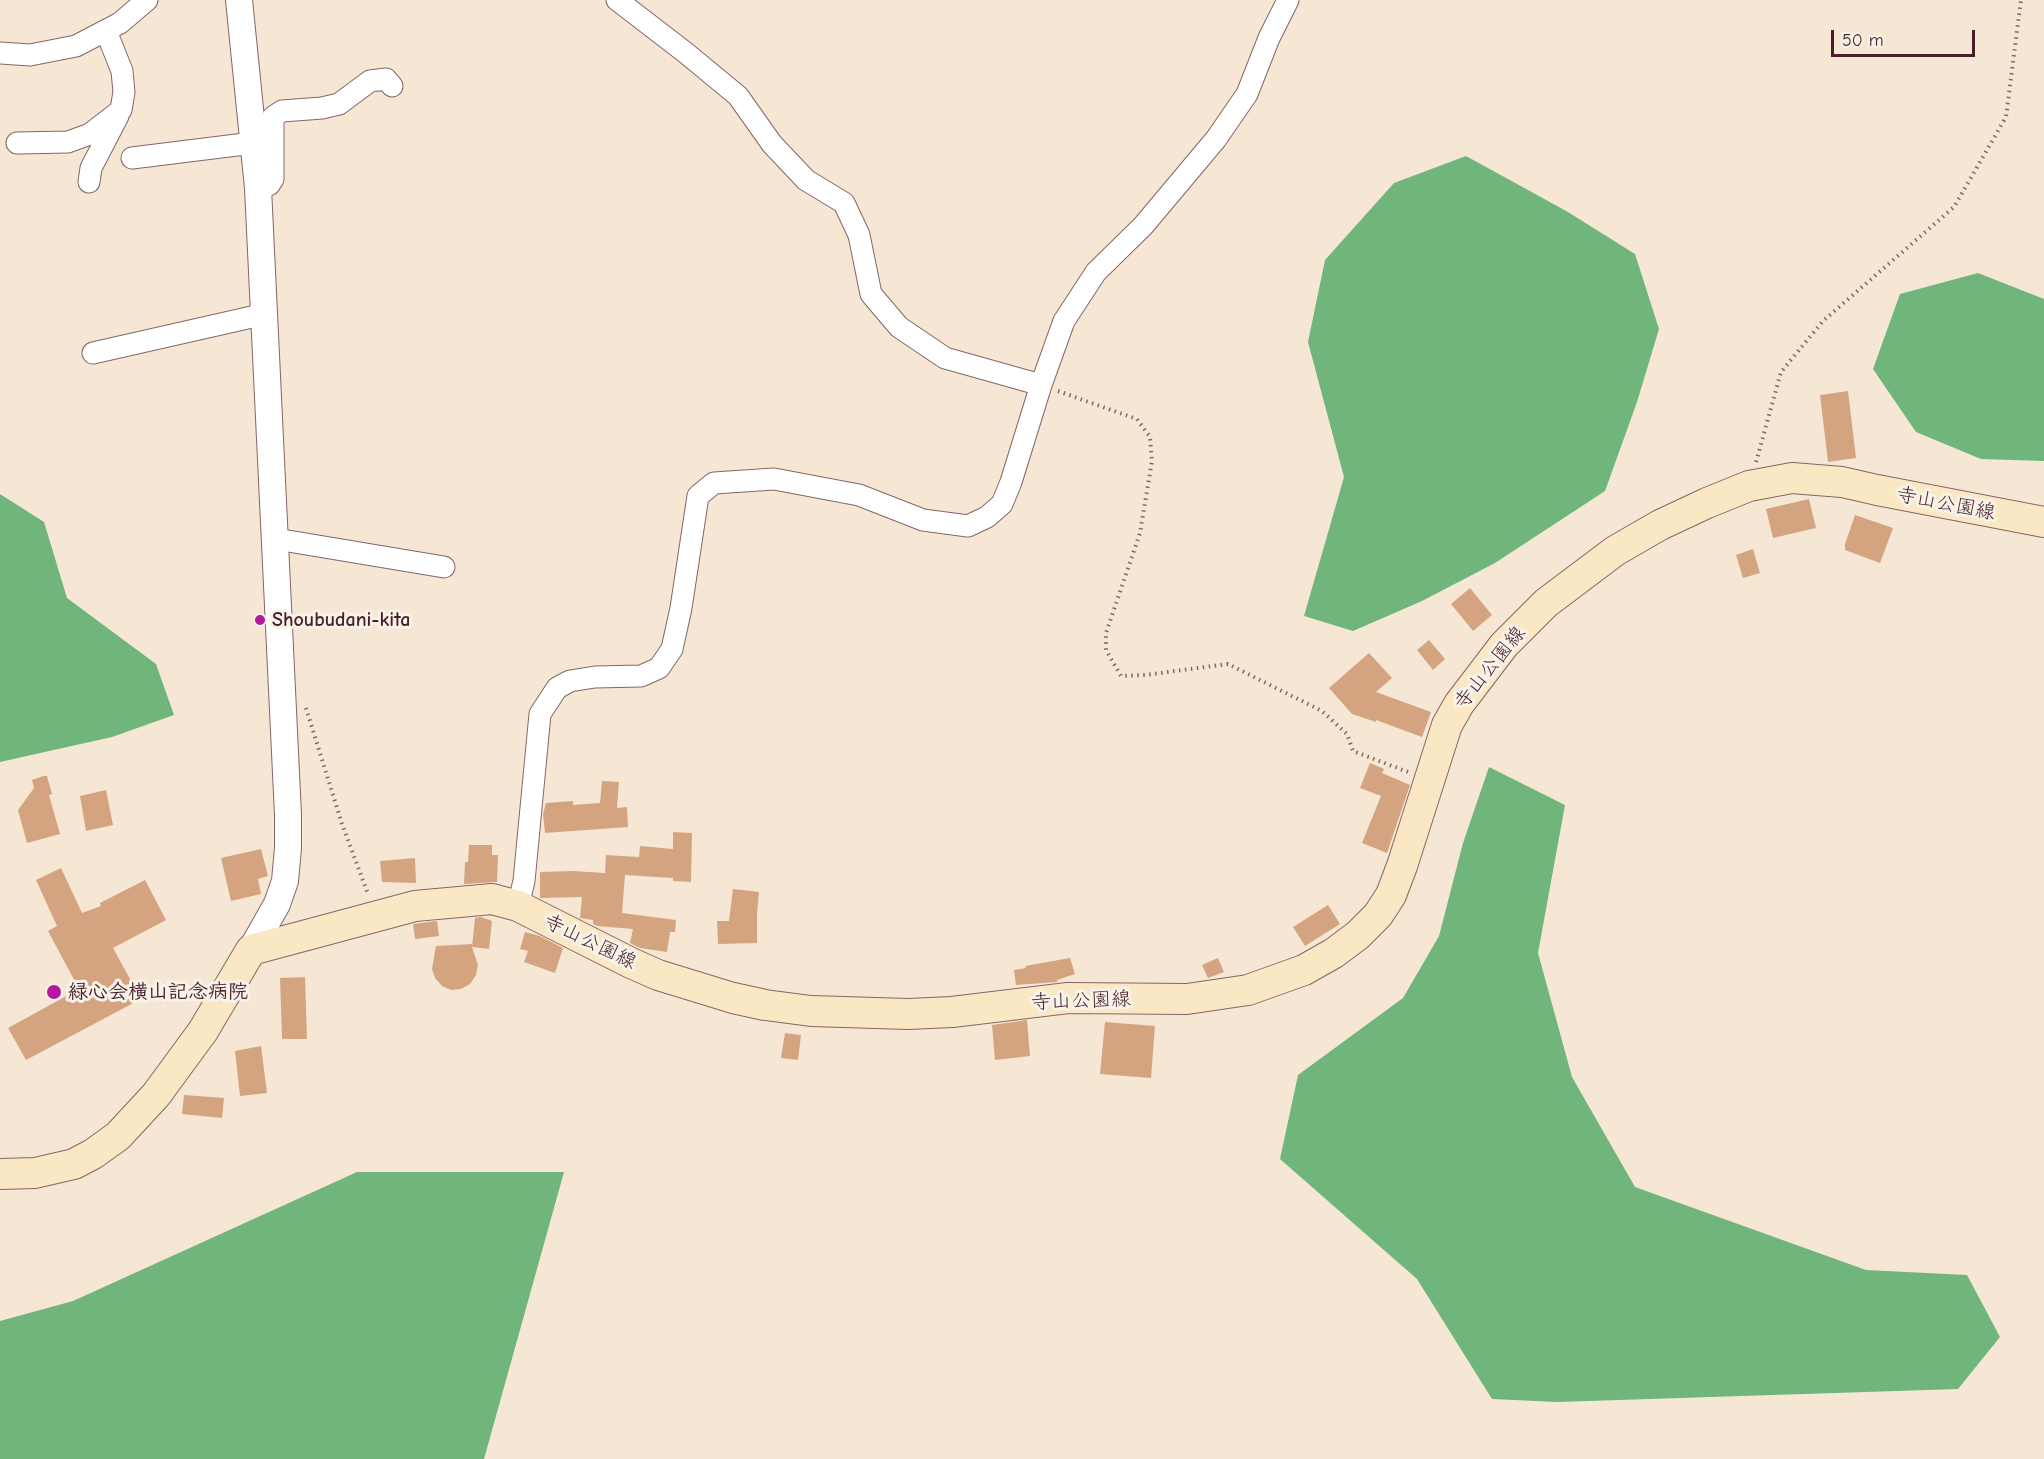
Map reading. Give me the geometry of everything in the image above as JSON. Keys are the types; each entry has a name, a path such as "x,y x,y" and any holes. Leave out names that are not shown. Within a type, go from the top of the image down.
{"main road":[{"name":"寺山公園線","path":"251,950 415,906 492,900 518,906 658,975 724,996 765,1005 811,1011 908,1014 952,1012 1068,998 1187,999 1248,990 1304,970 1334,953 1358,935 1378,915 1391,895 1402,867 1447,725 1459,704 1504,645 1546,603 1615,551 1660,525 1749,486 1792,478 1842,482 2044,522"},
{"path":"0,1174 34,1173 74,1164 118,1136 156,1095 203,1031 251,950"}],"street":[{"path":"0,53 30,56 76,46 120,23 147,0"},
{"path":"239,0 258,188 287,769 288,848 285,882 251,950"},
{"path":"617,0 738,96 772,144 806,180 844,203 859,235 871,294 898,327 945,358 1041,385"},
{"path":"518,906 524,881 540,714 557,688 570,681 595,676 641,676 659,668 672,649 681,608 698,496 714,483 774,479 859,495 923,520 968,526 987,517 1002,504 1023,448 1041,385 1064,321 1095,272 1143,226 1216,140 1247,94 1269,38 1288,0"},
{"path":"89,182 91,168 121,110 124,92 122,70 106,31"},
{"path":"258,188 268,185 273,179 273,117 282,111 322,108 339,104 370,81 386,80 392,86"},
{"path":"17,143 68,142 90,134 121,110"},
{"path":"132,158 253,143"},
{"path":"93,353 265,314"},
{"path":"276,539 444,567"}],"path":[{"path":"1749,486 1781,372 1823,321 1954,207 2006,117 2021,0"},
{"path":"1041,385 1137,419 1150,437 1152,461 1140,533 1106,633 1106,650 1121,676 1228,664 1322,711 1347,734 1353,751 1431,781"},
{"path":"305,706 342,824 369,899"}],"green space":[{"path":"1466,156 1568,212 1635,254 1659,329 1637,402 1605,491 1495,563 1422,601 1353,631 1304,616 1344,477 1308,342 1325,260 1394,183"},
{"path":"1978,273 2044,299 2044,461 1981,459 1916,432 1873,369 1900,294"},
{"path":"0,494 44,522 67,598 156,664 174,715 112,737 0,762"},
{"path":"1489,767 1565,805 1538,953 1572,1077 1635,1187 1866,1270 1967,1275 2000,1337 1958,1389 1557,1402 1492,1399 1417,1279 1280,1159 1298,1075 1403,998 1439,936 1463,843"},
{"path":"357,1172 564,1172 484,1459 0,1459 0,1321 73,1301"}],"building":[{"path":"1848,391 1856,458 1828,462 1820,395"},
{"path":"1809,499 1816,528 1773,538 1766,509"},
{"path":"1855,515 1893,528 1880,563 1845,550"},
{"path":"1753,549 1760,573 1743,578 1736,555"},
{"path":"1470,588 1492,615 1473,631 1451,604"},
{"path":"1429,640 1445,659 1433,670 1417,650"},
{"path":"1369,653 1392,678 1376,692 1431,712 1422,737 1352,714 1329,688"},
{"path":"1370,763 1384,769 1382,773 1410,785 1387,853 1362,843 1381,796 1360,788"},
{"path":"47,776 52,794 49,795 60,834 27,843 18,810 34,788 32,780"},
{"path":"602,781 619,782 617,808 627,807 628,827 545,833 543,814 546,803 573,801 573,805 600,803"},
{"path":"106,790 113,825 86,831 80,796"},
{"path":"673,832 692,833 691,882 673,881 673,878 625,875 622,913 676,920 675,932 670,932 667,952 640,948 630,943 633,929 597,926 593,924 593,920 580,918 582,897 540,898 540,872 605,873 606,855 639,857 640,846 673,849"},
{"path":"469,845 492,845 492,855 498,855 497,882 464,884 465,862 468,862"},
{"path":"261,849 268,876 258,879 261,894 231,901 221,858"},
{"path":"415,858 416,883 382,882 380,861"},
{"path":"61,868 82,913 101,906 100,903 145,880 166,920 113,948 141,999 26,1060 8,1028 79,989 48,931 57,926 36,880"},
{"path":"733,889 759,892 757,943 718,944 717,921 729,921"},
{"path":"1328,905 1340,924 1305,946 1293,927"},
{"path":"481,917 492,921 489,949 472,947 478,965 476,975 470,984 461,989 451,990 442,986 435,978 432,969 436,946 472,944 472,946 475,918"},
{"path":"437,921 439,936 415,939 413,924"},
{"path":"525,932 540,936 563,948 555,973 524,962 528,951 520,949"},
{"path":"1070,958 1075,974 1057,980 1057,982 1016,985 1014,970"},
{"path":"1218,958 1224,972 1208,978 1202,965"},
{"path":"305,977 307,1039 282,1039 280,978"},
{"path":"1027,1020 1030,1056 995,1060 992,1025"},
{"path":"1105,1022 1155,1026 1151,1078 1100,1074"},
{"path":"785,1033 801,1035 798,1060 781,1058"},
{"path":"261,1046 267,1093 240,1096 235,1051"},
{"path":"184,1095 224,1098 222,1118 182,1114"}],"place":[{"name":"Shoubudani-kita","path":"260,620"},
{"name":"緑心会横山記念病院","path":"54,992"}]}
